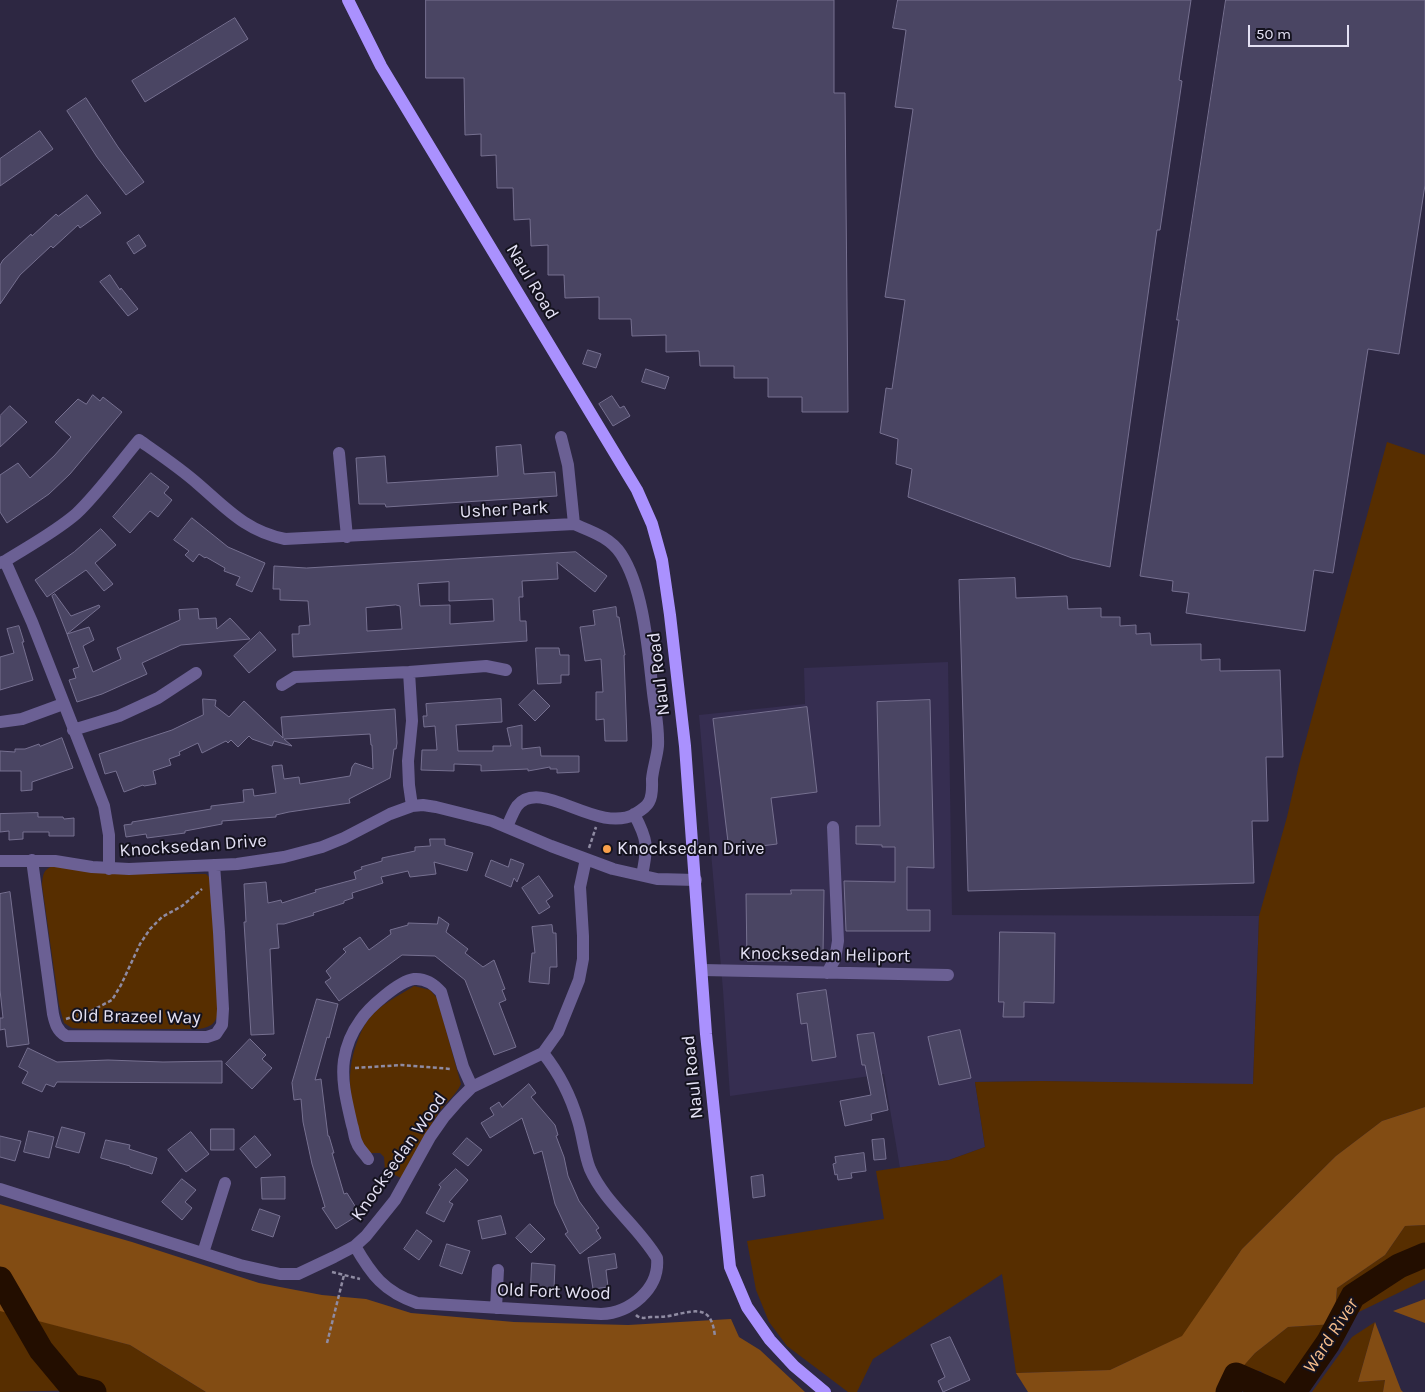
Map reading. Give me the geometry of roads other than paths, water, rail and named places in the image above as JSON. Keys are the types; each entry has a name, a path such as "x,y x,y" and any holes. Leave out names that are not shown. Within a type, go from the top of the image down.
{"main road":[{"name":"Naul Road","path":"348,0 382,66 637,490 652,524 662,560 685,746 706,1034 730,1267 747,1307 770,1340 794,1366 825,1392"}],"street":[{"path":"561,437 568,465 574,524"},
{"name":"Usher Park","path":"3,562 74,515 89,500 139,440 197,483 229,512 250,527 270,536 284,539 574,524 600,535 619,551 626,563 638,596 647,644 658,746 649,802 634,814"},
{"path":"339,453 347,537"},
{"path":"3,562 32,622 104,806 109,835 109,869"},
{"path":"282,685 295,677 409,672 486,666 506,670"},
{"path":"409,672 412,722 408,761 412,806"},
{"path":"74,730 119,716 158,698 196,673"},
{"path":"0,722 22,719 63,704"},
{"path":"507,827 517,806 523,801 540,797 553,799 599,817 623,818 634,814 644,832 646,844 646,857 642,875"},
{"name":"Knocksedan Drive","path":"0,861 55,861 109,869 174,868 214,872 237,864 284,857 322,847 344,838 390,814 412,806 423,805 473,815 613,868 657,879 696,880"},
{"path":"827,973 835,959 838,941 833,827"},
{"path":"543,1054 558,1032 579,980 583,959 580,887 586,859"},
{"name":"Old Brazeel Way","path":"32,860 55,1021 61,1033 66,1036 207,1037 216,1034 222,1025 223,1009 214,872"},
{"name":"Knocksedan Heliport","path":"702,970 948,975"},
{"path":"368,1159 357,1143 344,1092 344,1067 347,1049 360,1021 383,998 414,979 434,984 441,992 463,1067 472,1087"},
{"name":"Knocksedan Wood","path":"0,1189 240,1265 280,1274 298,1274 354,1246 366,1236 395,1200 430,1137 444,1117 472,1087 543,1054"},
{"name":"Old Fort Wood","path":"354,1246 363,1260 390,1291 401,1298 416,1303 607,1314 624,1310 645,1292 656,1274 657,1258 594,1177 590,1169 578,1121 566,1089 551,1063 543,1054"},
{"path":"203,1253 225,1184"},
{"path":"496,1308 498,1270"}],"waterway":[{"name":"Ward River","path":"1294,1392 1328,1343 1353,1296 1399,1266 1425,1255"},
{"name":"Ward River","path":"0,1279 41,1350 71,1386 94,1392"},
{"name":"Ward River","path":"1228,1392 1236,1375 1275,1392"}],"place":[{"name":"Knocksedan Drive","path":"607,849"}]}
